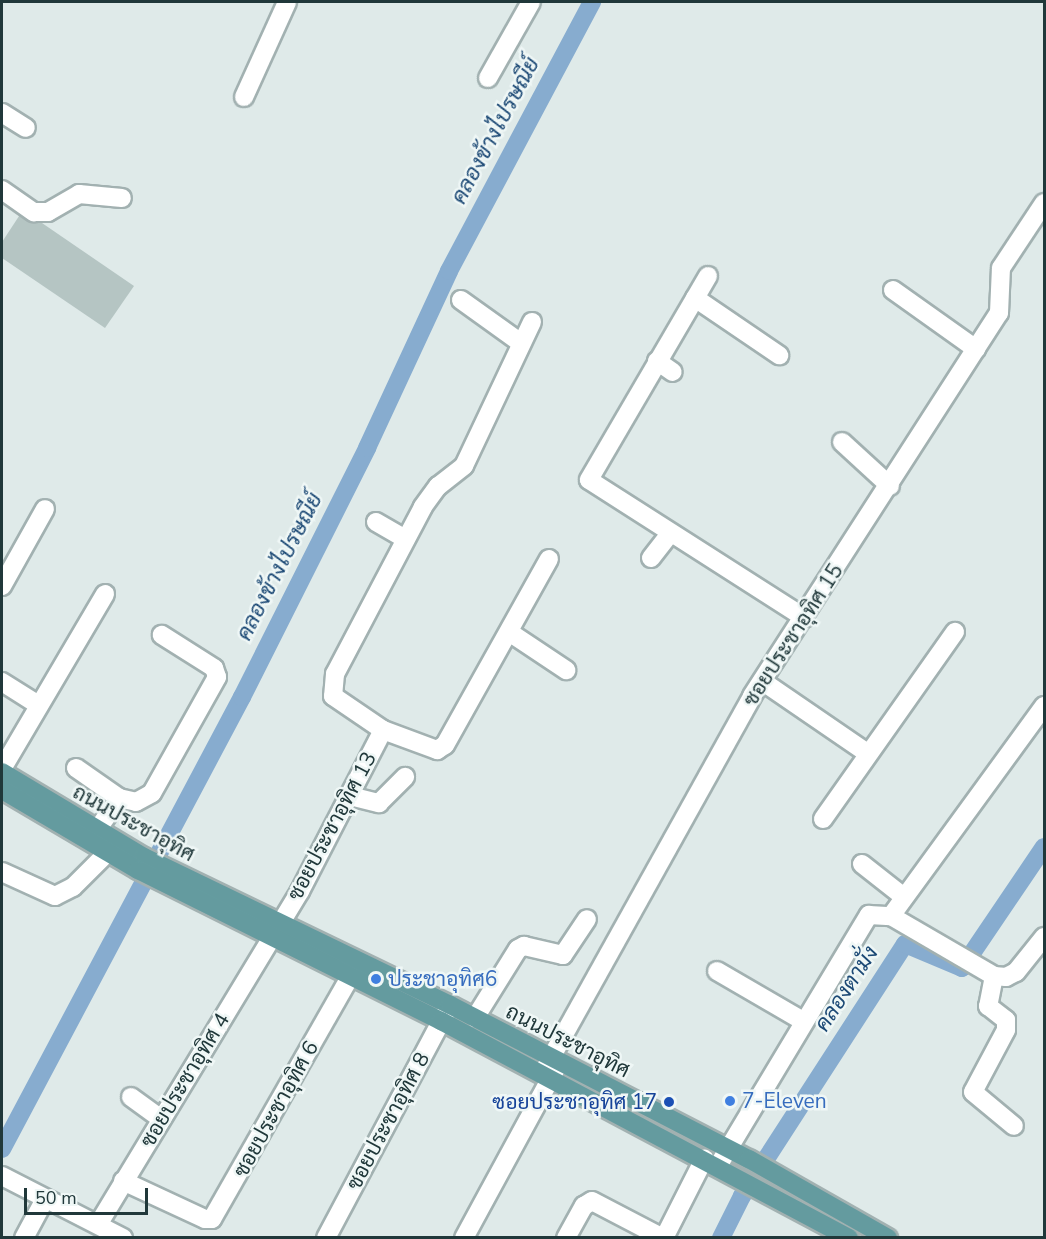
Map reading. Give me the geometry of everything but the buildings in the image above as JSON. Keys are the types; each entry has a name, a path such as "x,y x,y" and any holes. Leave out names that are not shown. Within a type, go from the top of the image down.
{"main road":[{"name":"ถนนประชาอุทิศ","path":"2,771 97,830 141,864"},
{"name":"ถนนประชาอุทิศ","path":"2,790 107,853 141,864 277,930 450,1005 749,1160 888,1238"},
{"name":"ถนนประชาอุทิศ","path":"277,930 351,975 711,1163 849,1238"}],"street":[{"path":"243,97 287,2"},
{"path":"488,78 531,2"},
{"path":"2,113 26,128"},
{"path":"2,190 34,212 48,212 79,194 123,198"},
{"name":"ซอยประชาอุทิศ 15","path":"464,1238 640,892 762,681 805,618 999,313 1001,268 1044,203"},
{"path":"708,276 589,480 670,534 805,618"},
{"path":"893,290 975,349"},
{"path":"695,298 779,355"},
{"path":"461,300 521,344"},
{"path":"532,322 464,466 431,493 406,539 332,686 337,701 382,730 427,749 437,750 445,745 549,559"},
{"path":"657,361 672,372"},
{"path":"842,442 890,486"},
{"path":"2,586 45,509"},
{"path":"376,522 406,539"},
{"path":"651,558 670,534"},
{"path":"2,771 38,704 105,594"},
{"path":"508,632 566,670"},
{"path":"823,819 867,753 955,632"},
{"path":"76,768 119,798 136,802 152,793 217,677 214,668 162,636"},
{"path":"762,681 867,753"},
{"path":"2,682 38,704"},
{"path":"891,916 1044,706"},
{"name":"ซอยประชาอุทิศ 13","path":"277,930 350,796 382,730"},
{"path":"350,796 379,803 405,777"},
{"path":"97,830 119,798"},
{"path":"2,872 55,896 73,886 107,853"},
{"path":"862,864 904,897"},
{"path":"566,1238 584,1206 592,1201 663,1238 711,1163 728,1149 864,919 875,914 891,916 987,973 1006,977 1016,972 1044,937"},
{"path":"475,1018 518,949 524,946 563,955 587,919"},
{"name":"ซอยประชาอุทิศ 4","path":"99,1223 160,1118 277,930"},
{"path":"717,971 803,1021"},
{"path":"987,973 988,1006 1006,1020 1006,1030 973,1092 1014,1126"},
{"name":"ซอยประชาอุทิศ 6","path":"123,1181 205,1219 212,1219 351,975"},
{"name":"ซอยประชาอุทิศ 8","path":"333,1235 450,1005"},
{"path":"131,1097 160,1118"},
{"path":"2,1176 45,1199 99,1223 123,1238"},
{"path":"24,1238 45,1199"}],"waterway":[{"name":"คลองข้างไปรษณีย์","path":"2,1149 242,697 367,448 449,271 592,2"},
{"name":"คลองตามั่ง","path":"721,1238 742,1196 905,944 962,968 1044,847"}],"place":[{"name":"ประชาอุทิศ6","path":"376,979"},
{"name":"7-Eleven","path":"730,1101"},
{"name":"ซอยประชาอุทิศ 17","path":"669,1102"}]}
